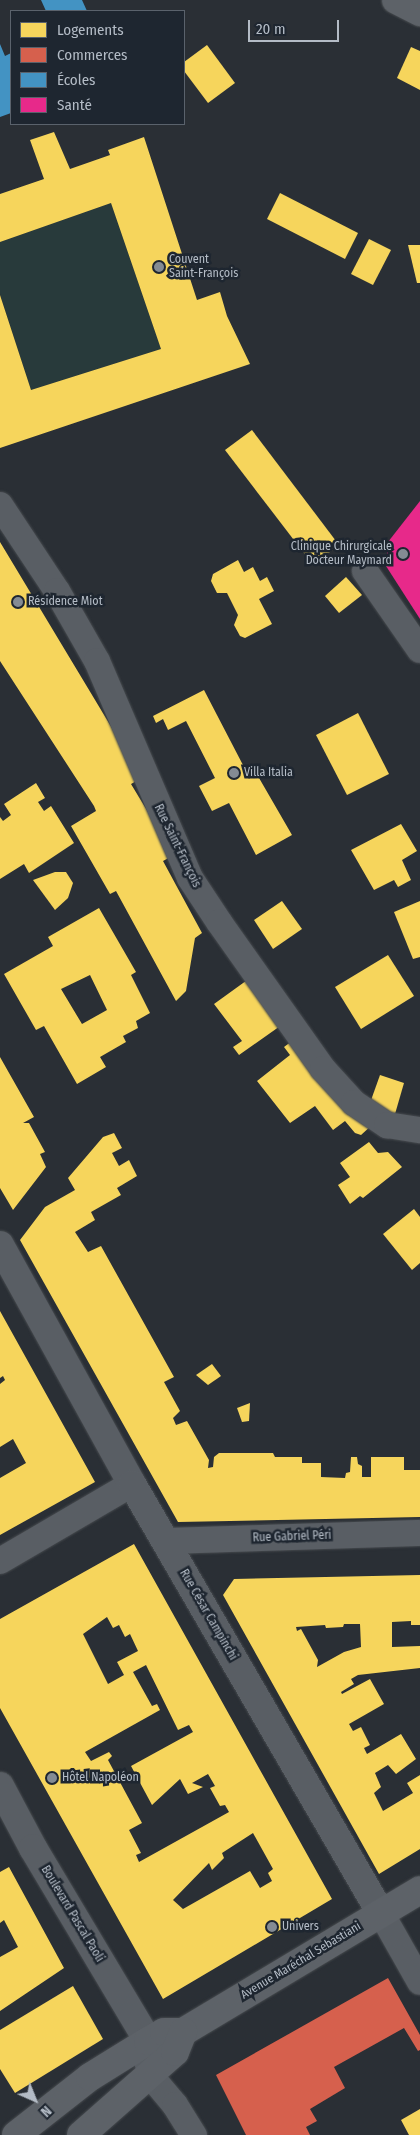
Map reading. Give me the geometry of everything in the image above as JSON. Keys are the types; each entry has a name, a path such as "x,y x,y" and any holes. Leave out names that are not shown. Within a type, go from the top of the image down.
{"main road":[{"path":"396,0 420,12"},
{"name":"Avenue Maréchal Sebastiani","path":"16,2135 90,2076 164,2032 183,2032 420,1890"},
{"path":"81,2135 175,2052 183,2032"}],"street":[{"name":"Rue Saint-François","path":"0,505 57,591 96,661 190,878 219,922 323,1069 354,1103 387,1125 420,1130"},
{"path":"365,571 420,650"},
{"name":"Rue César Campinchi","path":"0,1245 132,1484 420,1982"},
{"path":"0,1561 132,1484"},
{"name":"Rue Gabriel Péri","path":"165,1541 420,1532"},
{"name":"Boulevard Pascal Paoli","path":"0,1786 33,1848 148,2041"},
{"path":"148,2041 149,2074 175,2105 194,2135"}],"shaded area":[{"path":"111,203 161,349 31,390 0,294 0,242"}],"building: Logements":[{"path":"207,45 235,83 208,103 185,72 185,61"},
{"path":"411,47 420,51 420,90 397,78"},
{"name":"Couvent Saint-François","path":"54,132 70,169 110,155 108,150 144,137 197,300 220,292 227,316 250,364 0,448 0,295 31,390 161,349 111,203 0,242 0,194 44,179 30,140"},
{"path":"280,193 358,233 345,259 267,219"},
{"path":"369,239 391,250 373,285 351,274"},
{"path":"408,245 420,245 420,283 417,283"},
{"path":"252,430 339,545 313,565 225,450"},
{"path":"0,542 142,778 131,784 174,855 163,861 202,933 195,938 186,991 176,1001 116,891 110,894 71,826 96,811 94,806 0,661"},
{"path":"238,560 244,572 253,567 260,581 267,577 274,591 259,599 272,624 245,638 240,636 234,625 238,615 227,593 217,593 211,581 213,574"},
{"path":"346,577 362,595 339,613 325,596"},
{"name":"Villa Italia","path":"204,690 244,767 251,764 292,835 256,855 229,803 212,811 199,786 215,778 186,721 168,730 163,719 156,723 153,716"},
{"path":"358,713 389,774 347,795 316,735"},
{"path":"36,783 45,798 38,802 44,811 51,806 74,843 29,873 24,864 0,879 0,817 3,821 11,815 4,804"},
{"path":"401,824 417,851 402,860 411,880 398,887 394,880 374,890 351,850"},
{"path":"55,872 66,872 73,883 68,898 55,910 33,880"},
{"path":"282,901 302,929 273,949 254,920"},
{"path":"420,901 420,957 413,959 394,912"},
{"path":"99,908 136,972 131,975 150,1013 136,1021 138,1028 123,1036 126,1042 100,1057 106,1067 77,1084 44,1026 36,1030 4,974 53,946 48,937","holes":["90,975 107,1010 82,1024 61,989"]},
{"path":"388,955 414,996 361,1029 335,987"},
{"path":"250,978 283,1024 239,1055 233,1047 242,1041 214,1004"},
{"path":"296,1038 372,1125 361,1135 355,1133 345,1121 333,1130 315,1106 290,1123 257,1081 290,1055 284,1047"},
{"path":"0,1057 34,1117 23,1123 29,1123 45,1152 40,1154 46,1167 13,1210 0,1188"},
{"path":"380,1075 404,1083 395,1114 389,1116 370,1103"},
{"path":"114,1133 122,1148 112,1153 119,1166 129,1160 137,1176 117,1188 121,1195 91,1212 95,1220 75,1232 88,1252 101,1246 174,1377 164,1382 180,1411 173,1418 176,1425 187,1421 209,1460 208,1468 213,1467 214,1457 219,1453 273,1453 275,1457 302,1457 302,1463 321,1463 321,1477 345,1478 346,1473 350,1472 351,1457 357,1457 358,1464 362,1466 362,1477 371,1477 371,1457 404,1457 404,1470 420,1470 420,1517 178,1522 20,1240 45,1207 75,1190 68,1178 103,1137"},
{"path":"369,1142 378,1153 388,1152 402,1167 363,1198 360,1196 350,1204 338,1185 350,1177 340,1163"},
{"path":"414,1209 420,1217 420,1263 412,1270 383,1234"},
{"path":"0,1311 95,1482 0,1535 0,1478 26,1463 13,1439 0,1447 0,1384 5,1380 3,1376 0,1378"},
{"path":"212,1364 221,1376 208,1385 196,1375"},
{"path":"250,1403 249,1421 242,1422 237,1408"},
{"path":"134,1544 332,1899 163,1999 0,1708 0,1619","holes":["107,1617 113,1628 119,1625 125,1637 130,1634 138,1651 117,1662 124,1675 108,1684 83,1634","146,1665 178,1730 189,1725 193,1732 131,1766 152,1805 180,1779 188,1794 203,1787 192,1783 208,1774 215,1786 210,1788 220,1806 225,1805 229,1812 139,1862 136,1855 141,1853 129,1830 142,1823 108,1760 112,1756 109,1752 91,1761 85,1752 160,1710 157,1704 152,1706 133,1672","253,1833 273,1869 268,1873 272,1881 260,1888 250,1871 183,1909 173,1900 209,1863 212,1870 224,1858 222,1853"]},
{"path":"420,1575 420,1625 411,1625 411,1621 392,1622 392,1647 420,1646 420,1668 358,1675 351,1679 354,1684 341,1692 342,1694 370,1679 384,1704 349,1724 353,1731 361,1727 370,1745 364,1748 367,1754 401,1734 416,1759 396,1774 388,1765 375,1773 381,1787 374,1793 383,1811 413,1793 407,1783 420,1775 420,1849 379,1874 223,1595 234,1579","holes":["344,1624 360,1624 361,1647 344,1652 317,1667 318,1660 301,1629 297,1631 296,1627 325,1625 326,1628 343,1627"]},
{"path":"9,1867 64,1968 0,2011 0,1957 18,1947 4,1920 0,1923 0,1872"},
{"path":"73,1986 103,2039 15,2093 0,2069 0,2030"},
{"path":"420,2109 420,2135 409,2135 401,2120"}],"building: Commerces":[{"path":"388,1978 420,2035 420,2050 418,2051 404,2028 334,2067 345,2088 310,2109 317,2121 306,2127 310,2135 246,2135 216,2075"}],"building: Écoles":[{"path":"41,0 82,0 87,10 46,10"},
{"path":"0,44 5,56 10,54 10,113 0,117"}],"building: Santé":[{"name":"Clinique Chirurgicale Docteur Maymard","path":"420,501 420,619 386,566 388,542"}],"place":[{"name":"Couvent Saint-François","path":"159,267"},
{"name":"Clinique Chirurgicale Docteur Maymard","path":"403,554"},
{"name":"Résidence Miot","path":"18,602"},
{"name":"Villa Italia","path":"234,773"},
{"name":"Hôtel Napoléon","path":"52,1778"},
{"name":"Univers","path":"272,1927"}]}
